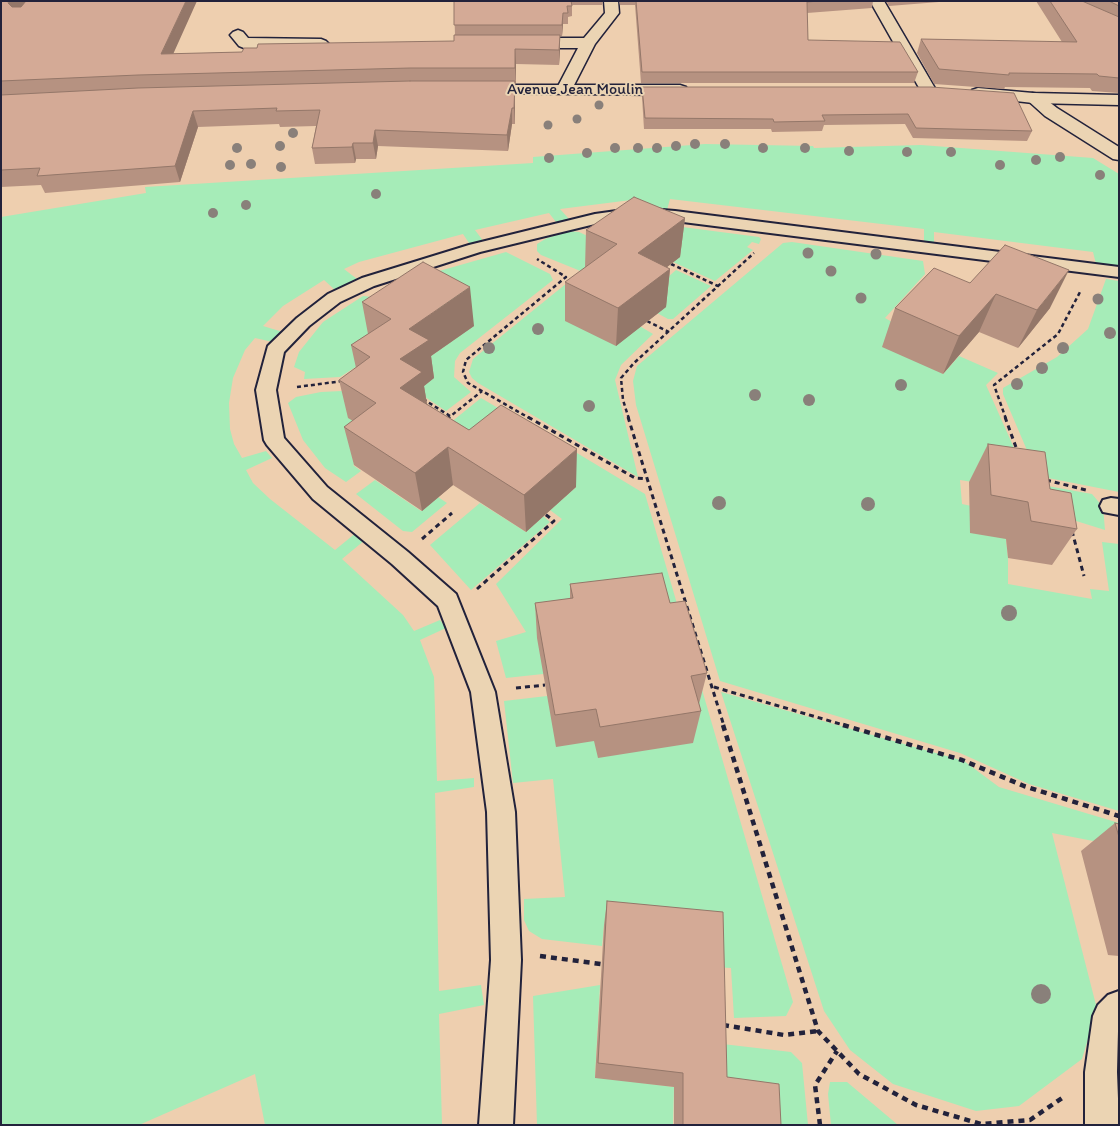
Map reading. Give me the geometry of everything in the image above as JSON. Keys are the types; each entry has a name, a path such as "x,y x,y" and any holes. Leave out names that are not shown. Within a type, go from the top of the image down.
{"street":[{"path":"564,90 588,43 612,13 611,1"},
{"path":"877,1 928,90"},
{"path":"238,35 244,43 336,44"},
{"path":"510,43 588,43"},
{"name":"Avenue Jean Moulin","path":"459,90 701,90"},
{"path":"909,90 946,91"},
{"path":"965,92 1033,98 1119,100"},
{"path":"1033,98 1051,112 1119,155"}],"lane":[{"path":"496,1125 506,960 501,812 483,692 448,601 400,558 320,493 274,440 266,390 275,350 303,322 334,298 385,276 475,248 595,219 638,213 1119,272"},
{"path":"1102,1125 1101,1072 1109,1016 1119,1006"}],"path":[{"path":"780,229 634,363 621,378 623,400 713,686 818,1031 859,1074 916,1105 981,1124 1030,1120 1101,1072"},
{"path":"508,240 572,280"},
{"path":"671,264 718,286"},
{"path":"1020,456 994,385 1058,334 1092,268"},
{"path":"566,277 466,360 463,372 468,383 635,478 648,479"},
{"path":"647,321 669,332"},
{"path":"266,390 341,382 348,379"},
{"path":"444,421 482,391"},
{"path":"420,397 450,416"},
{"path":"544,437 551,430"},
{"path":"1046,479 1103,494 1115,507"},
{"path":"400,558 452,513"},
{"path":"448,601 465,600 554,521 546,514"},
{"path":"1066,524 1072,531 1084,576"},
{"path":"713,686 962,760 1024,786 1119,816"},
{"path":"506,960 532,954 602,964"},
{"path":"714,1023 784,1035 818,1031"},
{"path":"820,1125 815,1085 836,1051"}],"green space":[{"path":"705,144 813,146 814,148 921,145 1093,158 1119,174 1119,267 1096,264 1093,252 934,232 934,244 924,241 924,229 670,199 667,210 641,209 639,199 560,209 569,219 556,222 549,213 475,230 484,242 471,246 463,234 359,262 344,269 357,279 335,290 324,280 283,306 263,326 283,332 273,342 255,338 245,350 233,378 229,403 230,429 234,444 242,458 266,451 272,458 246,470 253,483 270,499 335,550 357,532 365,540 342,559 403,615 414,631 440,620 446,628 420,640 434,677 437,781 474,778 474,787 435,793 439,991 481,985 484,1005 439,1014 442,1125 265,1125 255,1074 139,1125 1,1125 1,217 146,193 145,187 533,163 533,157"},
{"path":"667,225 759,237 761,239 759,244 752,242 747,247 753,250 715,281 673,262"},
{"path":"569,231 579,232 613,248 583,272 541,255 537,251 537,244 547,238"},
{"path":"792,242 923,261 925,274 885,318 901,327 943,374 959,356 998,373 986,385 1014,448 1022,490 960,480 962,504 976,507 1005,531 1008,584 1092,599 1090,589 1109,591 1102,542 1119,544 1119,811 1029,784 960,753 720,681 636,405 633,381 637,366 783,243"},
{"path":"506,252 550,274 553,280 460,353 455,361 454,377 471,392 446,411 416,391 415,367 473,326 390,285"},
{"path":"676,270 711,286 673,319 668,319 657,313 659,285"},
{"path":"1106,279 1119,281 1119,492 1038,476 1003,394 1003,388 1057,357 1088,329"},
{"path":"567,283 653,334 621,365 615,380 638,477 478,383 469,372 473,359"},
{"path":"363,296 372,297 384,349 340,377 304,379 305,372 294,367 299,352 323,322"},
{"path":"342,391 367,404 385,442 353,465 361,471 346,482 325,468 303,440 288,403 296,397 321,392"},
{"path":"481,398 539,432 429,440"},
{"path":"552,438 645,494 793,1002 786,1016 734,1018 731,968 714,967 604,925 602,946 542,939 529,931 524,920 524,899 565,897 553,779 513,783 504,701 547,696 594,741 693,743 543,674 506,678 496,641 526,632 496,584 562,519 550,510 576,487"},
{"path":"375,480 421,511 438,497 447,503 412,532 403,531 356,494"},
{"path":"1042,485 1092,494 1103,507 1105,530 1073,520"},
{"path":"480,503 526,532 543,516 550,522 471,590 430,545"},
{"path":"721,692 964,761 999,787 1119,823 1119,846 1052,833 1097,1009 1082,1059 1019,1106 976,1111 893,1084 850,1050 824,1011"},
{"path":"600,985 595,1077 674,1087 673,1125 537,1125 533,996"},
{"path":"714,1043 791,1052 802,1063 808,1125 764,1125 715,1091"},
{"path":"830,1082 847,1082 898,1125 831,1125 828,1094"}],"building":[{"path":"1,1 9,1 8,3 12,7 21,7 26,1 186,1 161,54 242,52 244,48 257,48 258,44 454,41 454,35 560,35 559,50 515,49 515,68 410,68 138,75 1,81"},
{"path":"454,1 571,1 572,6 567,6 568,13 563,13 562,25 454,25"},
{"path":"636,1 819,1 807,2 808,40 900,42 918,72 642,72"},
{"path":"1050,1 1082,1 1119,17 1119,78 1099,76 1097,74 1009,73 1009,75 939,69 921,39 1077,42"},
{"path":"1109,1 1119,1 1119,6"},
{"path":"410,81 515,81 514,108 512,108 507,135 375,130 373,143 353,143 352,147 312,148 320,110 276,111 277,108 193,111 175,166 37,176 40,168 1,170 1,95 138,88"},
{"path":"642,87 931,87 1014,93 1032,131 916,128 908,114 822,115 825,121 774,122 773,119 645,118"},
{"path":"634,197 685,218 638,253 670,269 618,308 565,282 617,244 586,230"},
{"path":"1005,245 1069,270 1037,310 996,294 959,336 895,308 934,268 970,283"},
{"path":"423,262 470,287 409,329 429,340 400,359 422,372 400,388 469,430 501,405 577,449 524,495 448,447 415,473 344,427 376,403 339,380 370,357 351,345 391,319 362,302"},
{"path":"988,444 1045,452 1050,489 1071,493 1077,529 1031,521 1028,502 991,495"},
{"path":"662,573 670,603 685,601 707,673 691,676 701,711 600,727 596,709 555,715 535,603 573,598 570,584"},
{"path":"1115,823 1119,824 1119,837"},
{"path":"607,901 723,912 727,1077 779,1084 781,1125 683,1125 683,1073 598,1063"}]}
